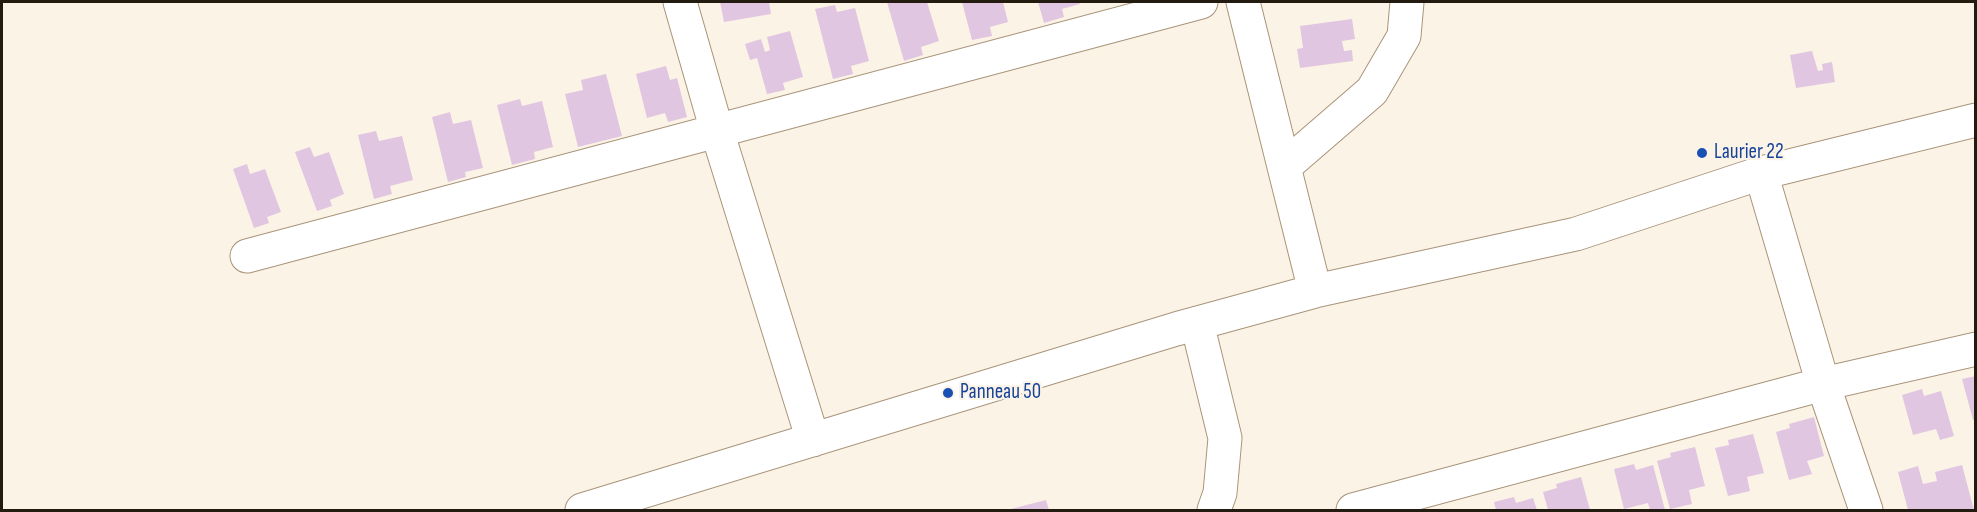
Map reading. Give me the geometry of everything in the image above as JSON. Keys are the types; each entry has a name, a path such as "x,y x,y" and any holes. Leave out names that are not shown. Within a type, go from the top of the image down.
{"street":[{"path":"680,2 717,131 813,440"},
{"path":"247,256 1202,2"},
{"path":"1243,2 1315,291"},
{"path":"1284,167 1372,91 1404,36 1407,2"},
{"path":"582,510 1197,323 1315,291 1576,234 1761,173 1976,120"},
{"path":"1761,173 1824,384 1866,510"},
{"path":"1197,323 1225,438 1220,493 1214,510"},
{"path":"1353,510 1824,384 1976,349"}],"building":[{"path":"720,2 769,2 771,14 724,22"},
{"path":"887,2 927,2 939,41 921,47 923,55 904,61"},
{"path":"962,2 1003,2 1008,22 990,27 992,36 972,40"},
{"path":"1038,2 1079,2 1080,4 1062,9 1064,17 1044,23"},
{"path":"835,5 837,12 855,8 869,61 851,66 853,74 833,79 815,9"},
{"path":"1352,19 1355,39 1342,41 1344,51 1352,50 1353,61 1300,68 1297,49 1303,48 1300,26"},
{"path":"790,31 803,77 783,83 785,90 767,94 757,58 750,60 745,44 761,39 765,52 770,50 767,37"},
{"path":"1812,51 1818,71 1823,70 1822,64 1832,62 1835,82 1796,88 1790,55"},
{"path":"666,66 670,80 677,78 687,117 668,122 665,113 647,118 636,74"},
{"path":"606,74 622,136 578,147 565,94 583,90 581,80"},
{"path":"520,99 522,106 542,101 553,147 534,152 535,159 512,165 497,105"},
{"path":"450,112 453,124 471,120 483,168 465,172 466,177 448,182 432,117"},
{"path":"376,131 379,141 402,136 413,180 390,186 392,194 374,199 358,135"},
{"path":"310,147 314,157 329,152 344,194 330,200 332,206 317,211 295,152"},
{"path":"247,164 250,174 265,169 281,212 267,217 269,223 254,228 233,169"},
{"path":"1976,376 1976,419 1973,420 1962,379"},
{"path":"1922,389 1924,396 1941,391 1954,436 1940,440 1936,429 1913,435 1902,395"},
{"path":"1814,417 1824,456 1807,461 1812,474 1789,480 1776,432 1790,428 1789,424"},
{"path":"1753,434 1764,473 1747,477 1750,491 1728,496 1715,448 1729,445 1728,440"},
{"path":"1695,447 1705,486 1689,490 1692,504 1670,509 1657,461 1671,457 1670,453"},
{"path":"1634,464 1636,470 1653,465 1665,510 1650,510 1648,503 1624,509 1614,469"},
{"path":"1962,465 1974,510 1908,510 1898,472 1918,466 1923,484 1937,481 1935,472"},
{"path":"1581,477 1590,510 1548,510 1543,492 1557,488 1556,484"},
{"path":"1514,497 1516,503 1533,498 1537,510 1496,510 1494,502"},
{"path":"1046,500 1049,510 1007,510"}],"place":[{"name":"Laurier 22","path":"1702,153"},
{"name":"Panneau 50","path":"948,393"}]}
